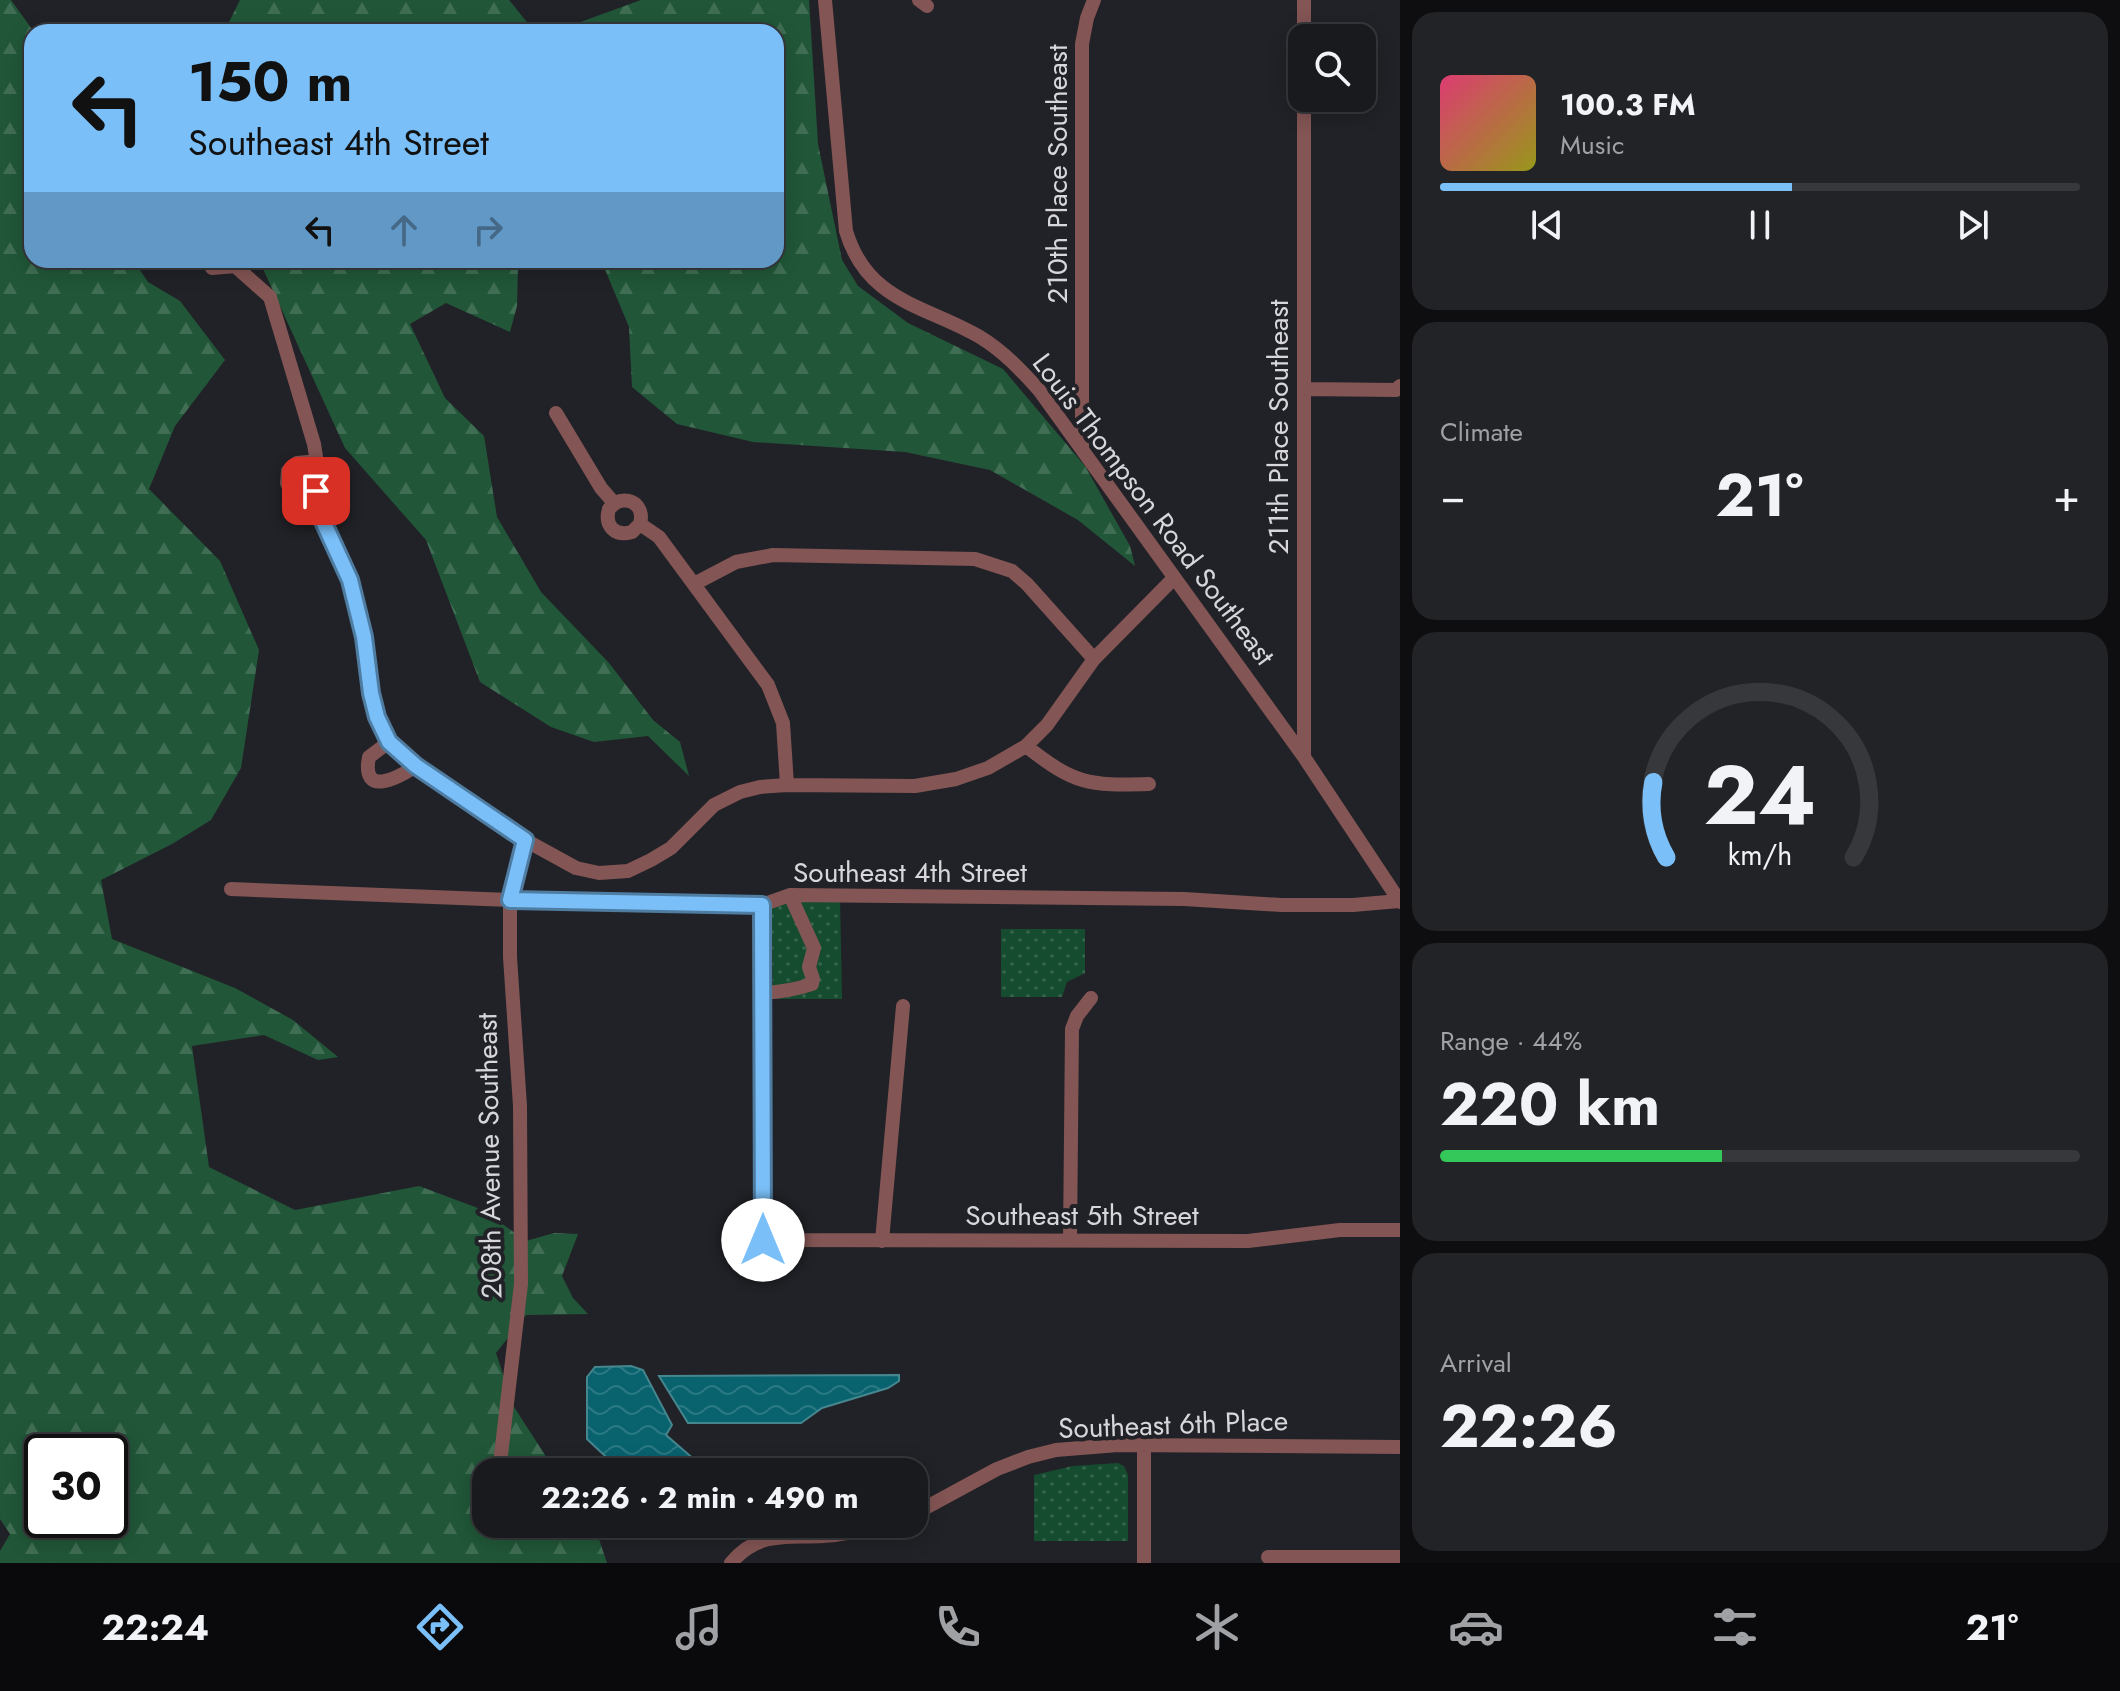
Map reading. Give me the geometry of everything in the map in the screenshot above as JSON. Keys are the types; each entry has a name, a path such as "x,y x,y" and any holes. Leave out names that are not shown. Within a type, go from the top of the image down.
{"street":[{"name":"Louis Thompson Road Southeast","path":"825,0 846,231 861,264 886,292 979,337 1003,353 1039,390 1304,757 1400,901"},
{"name":"210th Place Southeast","path":"1082,447 1082,44 1094,0"},
{"path":"1304,0 1304,24"},
{"name":"211th Place Southeast","path":"1304,112 1304,757"},
{"path":"237,268 270,297 314,444 321,481 311,495"},
{"path":"1304,389 1396,390 1400,386"},
{"path":"556,413 601,488 614,503"},
{"path":"311,495 299,495 289,489 288,471 302,462 308,462 318,469"},
{"path":"311,495 350,580 364,637 371,693 377,717 389,742 416,766 525,840 576,868 599,873 628,871 671,848 726,797 760,787 915,786 938,784 988,768 1026,746 1047,725 1094,659 1174,578"},
{"path":"623,499 634,503 641,512 640,524 626,534 614,531 607,515 614,503 623,499"},
{"path":"640,524 659,537 768,685 778,705 786,740 787,785"},
{"path":"694,584 736,562 773,555 975,559 1012,571 1094,659"},
{"path":"389,742 369,757 367,768 370,777 383,783 399,778 416,766"},
{"path":"1026,746 1058,772 1079,780 1113,785 1149,784"},
{"name":"208th Avenue Southeast","path":"501,1458 522,1256 520,1106 510,957 510,900 525,840"},
{"name":"Southeast 4th Street","path":"231,889 510,900 762,905 790,895 1184,899 1281,905 1353,905 1400,901"},
{"path":"762,905 762,993 804,987 812,984 809,967 814,948 790,895"},
{"name":"Southeast 5th Street","path":"762,993 763,1240 1248,1241 1340,1230 1400,1230"},
{"path":"1070,1240 1072,1029 1077,1016 1091,998"},
{"path":"882,1241 903,1006"},
{"path":"1144,1445 1144,1563"},
{"name":"Southeast 6th Place","path":"928,1506 997,1469 1056,1450 1144,1445 1400,1447"},
{"path":"734,1559 757,1541 772,1538"},
{"path":"1268,1557 1307,1560 1400,1557"}],"green space":[{"path":"0,0 11,0 28,24 24,24 24,268 138,268 148,282 180,301 225,360 175,426 149,489 220,561 259,650 241,768 211,820 101,880 112,939 235,988 293,1020 338,1057 318,1060 264,1035 192,1046 209,1167 295,1210 419,1186 483,1210 526,1241 554,1233 578,1234 562,1276 573,1298 588,1314 526,1315 496,1353 514,1407 547,1458 472,1458 472,1538 599,1538 607,1563 0,1563 0,1551 10,1534 0,1519"},
{"path":"240,0 509,0 528,24 228,24"},
{"path":"641,0 809,0 818,144 842,260 858,286 908,323 1003,369 1085,466 1130,546 1135,566 1078,520 990,470 905,452 753,442 677,424 632,387 629,327 604,268 784,268 784,24 575,24"},
{"path":"263,268 518,268 517,306 510,332 446,303 410,324 445,398 484,436 497,517 541,592 609,663 653,720 680,742 689,776 648,736 594,742 551,727 480,682 426,540 345,448"},
{"path":"840,898 842,999 773,999 772,925 767,909 777,903"},
{"path":"1001,929 1085,929 1085,973 1067,982 1062,997 1001,997"},
{"path":"1118,1463 1124,1466 1128,1475 1128,1541 1034,1541 1034,1475 1073,1466"}],"water":[{"path":"631,1366 643,1370 672,1425 666,1435 693,1458 607,1458 587,1439 587,1377 595,1367"},
{"path":"899,1375 899,1381 888,1388 822,1408 801,1423 688,1423 659,1376"}],"route":[{"path":"316,491 311,495 335,543 355,596 377,717 389,742 416,766 525,840 510,900 762,905 763,1240"}]}
